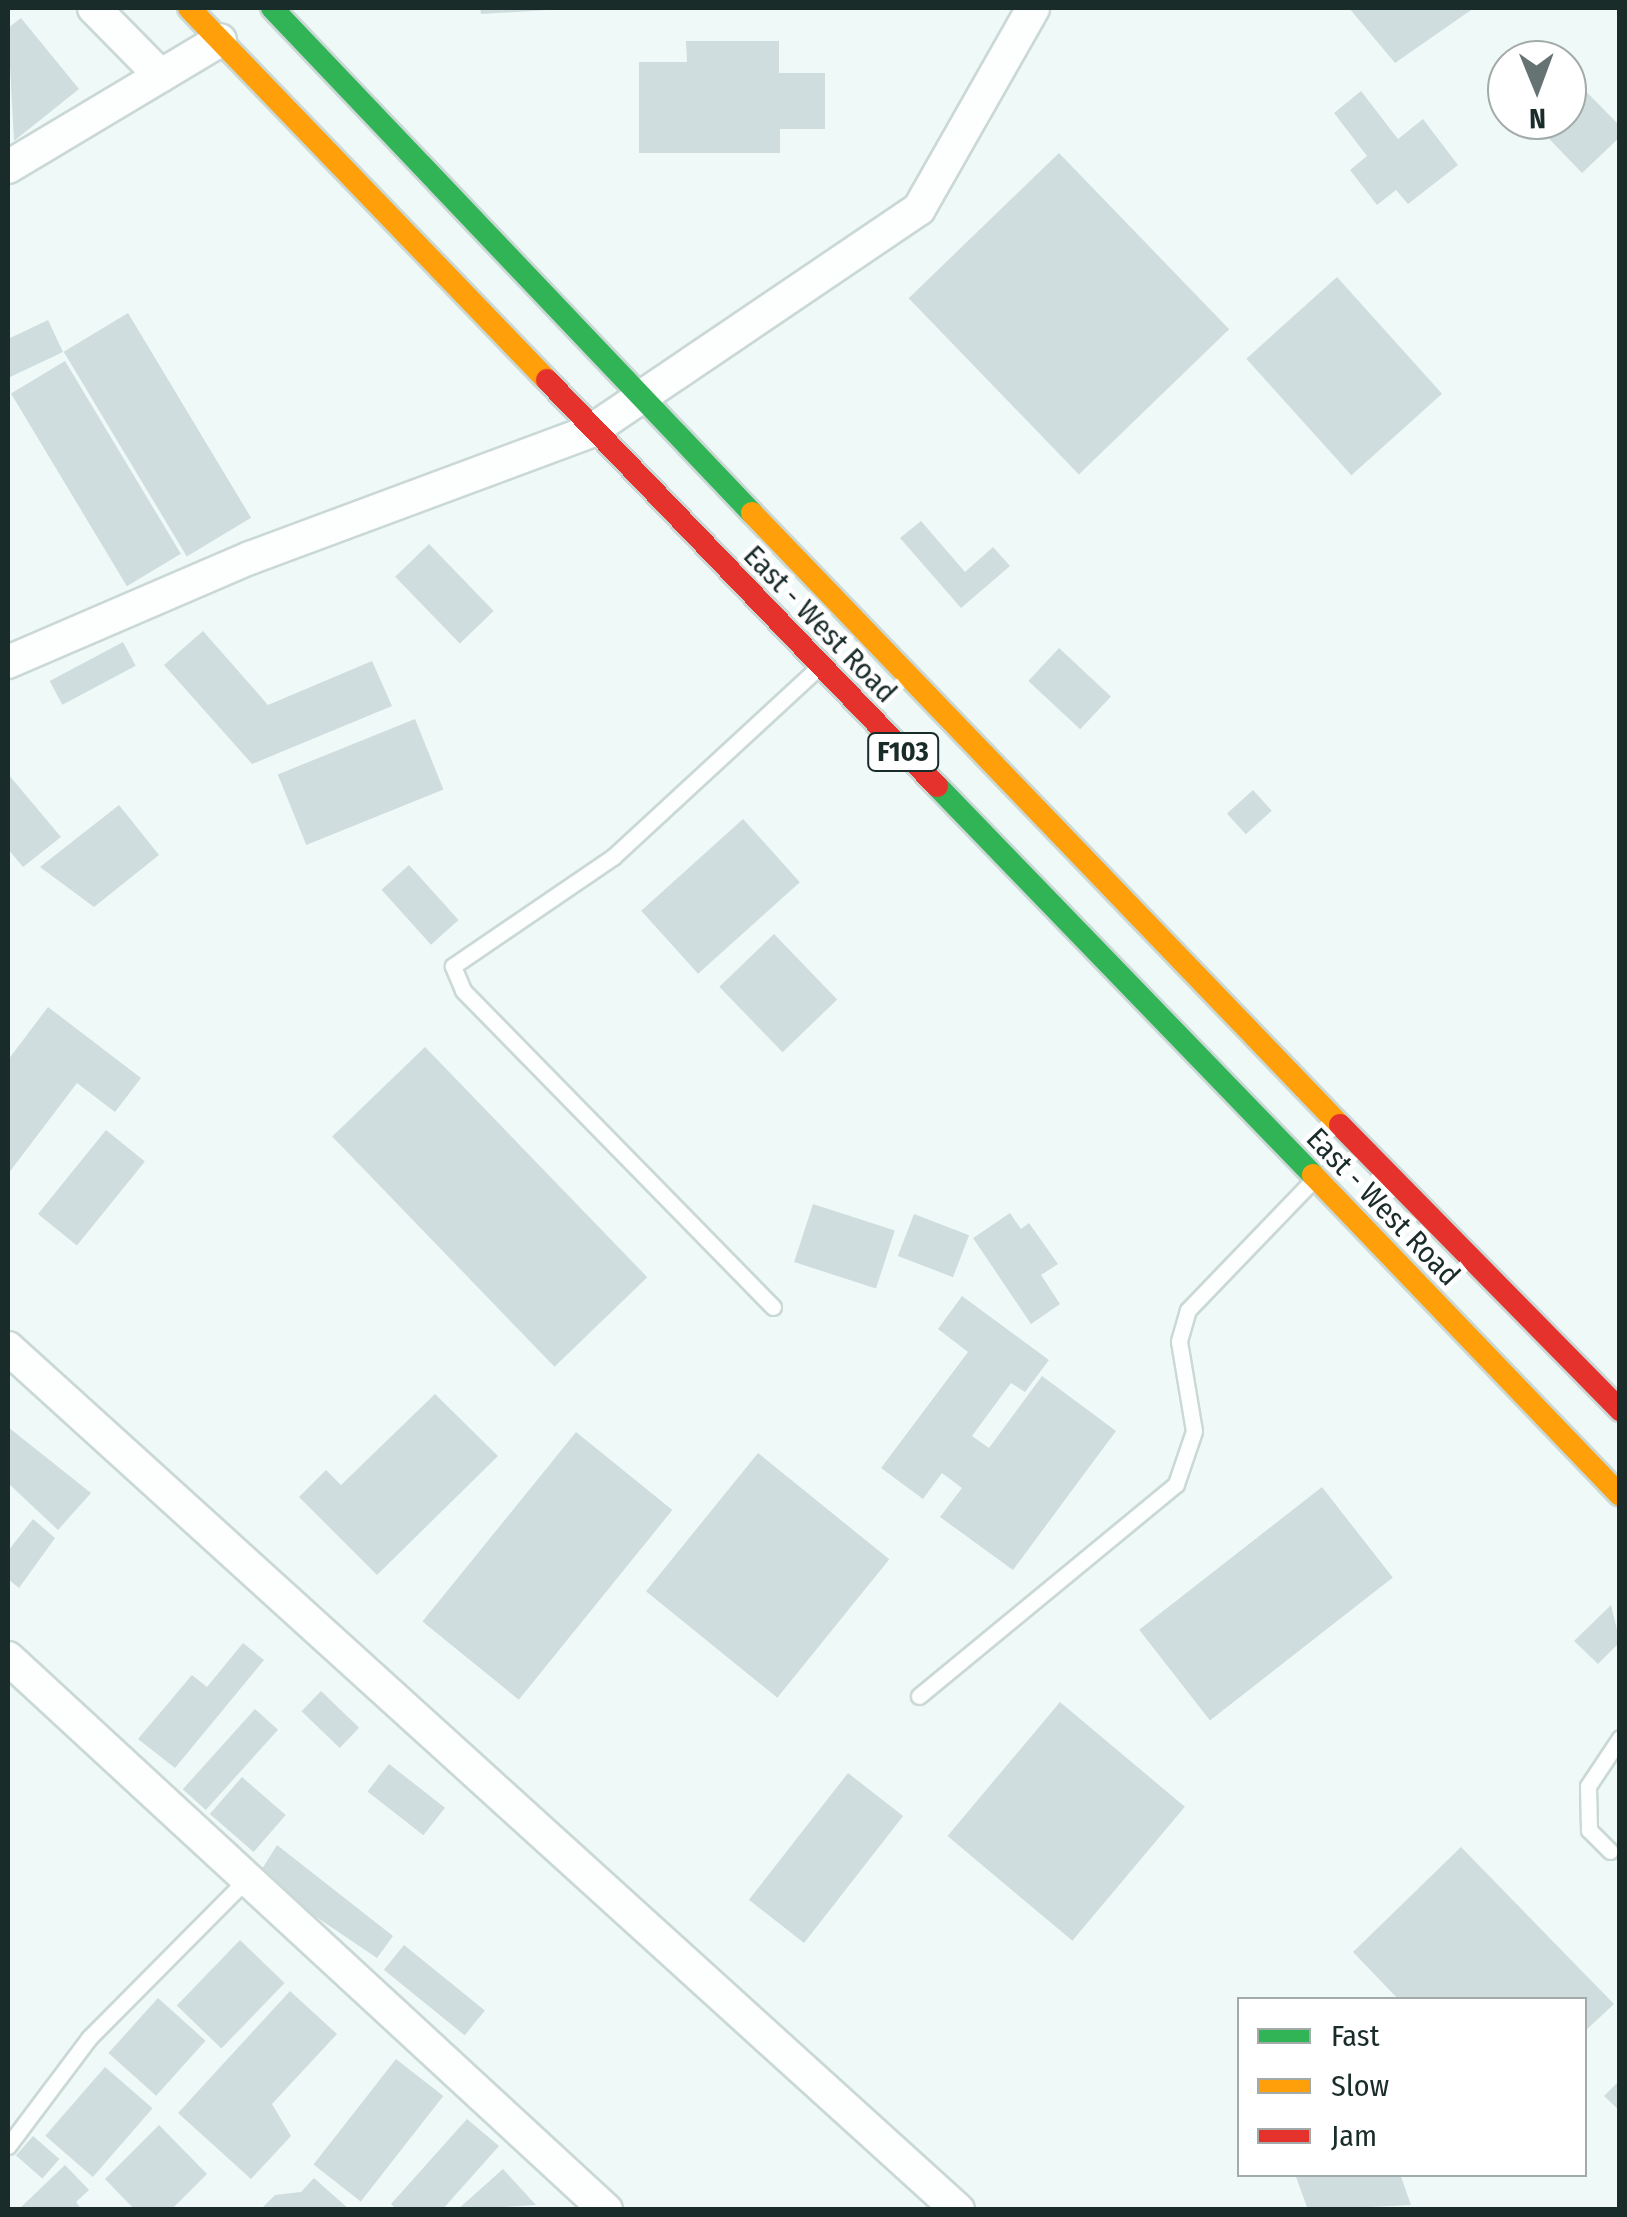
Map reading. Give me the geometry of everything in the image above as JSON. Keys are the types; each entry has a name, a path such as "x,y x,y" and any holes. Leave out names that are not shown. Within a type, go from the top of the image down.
{"main road":[{"name":"East - West Road","path":"189,8 1620,1495"},
{"name":"East - West Road","path":"272,8 646,392 1105,885 1620,1410"}],"street":[{"path":"94,8 161,76"},
{"path":"8,662 250,558 591,430 920,209 1033,8"},
{"path":"8,168 220,40"},
{"path":"8,1348 958,2210"},
{"path":"8,1658 606,2210"}],"lane":[{"path":"772,1308 463,990 453,966 613,857 820,666"},
{"path":"919,1696 1176,1484 1194,1430 1180,1341 1188,1310 1314,1178"},
{"path":"1610,1851 1590,1830 1588,1786 1620,1738"},
{"path":"8,2146 89,2038 246,1880"}],"building":[{"path":"480,8 548,8 548,10 481,14"},
{"path":"1349,8 1474,8 1395,63"},
{"path":"21,18 79,89 14,141 8,28"},
{"path":"686,41 779,41 779,73 825,73 825,129 780,129 780,153 639,153 639,62 687,62"},
{"path":"1361,91 1398,139 1423,119 1458,165 1408,204 1396,190 1377,205 1350,170 1367,156 1334,113"},
{"path":"1587,92 1620,126 1620,137 1582,173 1550,140 1587,140"},
{"path":"1059,153 1229,329 1079,474 909,298"},
{"path":"1337,277 1442,394 1351,475 1246,359"},
{"path":"128,313 251,518 187,556 64,352"},
{"path":"48,320 63,352 8,378 8,339"},
{"path":"65,361 181,554 127,586 11,393"},
{"path":"921,521 965,572 993,547 1010,566 961,608 900,538"},
{"path":"429,544 494,611 460,644 395,577"},
{"path":"203,631 268,705 372,661 392,706 252,764 164,665"},
{"path":"123,642 136,666 62,705 50,681"},
{"path":"1059,648 1111,696 1080,729 1028,681"},
{"path":"415,719 443,789 306,845 278,774"},
{"path":"8,774 61,837 23,867 8,849"},
{"path":"1253,790 1272,811 1246,834 1227,813"},
{"path":"119,805 159,855 94,907 40,867"},
{"path":"743,819 800,882 698,974 641,911"},
{"path":"409,865 459,920 431,945 382,890"},
{"path":"774,934 837,999 783,1052 719,987"},
{"path":"48,1007 141,1078 115,1112 77,1083 8,1174 8,1060"},
{"path":"425,1047 647,1277 554,1367 332,1137"},
{"path":"106,1130 145,1161 77,1245 38,1214"},
{"path":"813,1204 895,1231 876,1289 794,1262"},
{"path":"1010,1213 1021,1229 1029,1223 1058,1264 1041,1275 1060,1304 1031,1324 973,1238"},
{"path":"914,1214 969,1235 953,1277 898,1256"},
{"path":"962,1296 1049,1360 1025,1392 1011,1383 972,1436 989,1448 1042,1376 1116,1431 1013,1570 940,1517 962,1488 942,1473 923,1499 881,1468 968,1352 938,1329"},
{"path":"435,1394 498,1456 377,1575 299,1497 326,1470 341,1485"},
{"path":"8,1427 91,1493 58,1530 8,1483"},
{"path":"576,1432 672,1510 519,1700 422,1622"},
{"path":"758,1453 889,1559 777,1698 646,1591"},
{"path":"1322,1487 1393,1578 1210,1720 1139,1630"},
{"path":"33,1519 55,1538 19,1588 8,1579 8,1551"},
{"path":"1611,1605 1620,1642 1598,1664 1574,1641"},
{"path":"243,1643 264,1660 175,1768 138,1739 192,1675 207,1687"},
{"path":"321,1691 359,1728 340,1748 302,1711"},
{"path":"1060,1702 1185,1807 1072,1941 948,1836"},
{"path":"255,1709 278,1730 206,1810 183,1789"},
{"path":"389,1764 445,1808 423,1835 367,1792"},
{"path":"848,1773 903,1816 804,1943 749,1900"},
{"path":"242,1777 286,1815 254,1852 210,1814"},
{"path":"277,1845 393,1936 377,1958 257,1877"},
{"path":"1461,1847 1614,2004 1587,2029 1587,1997 1396,1997 1353,1952"},
{"path":"240,1940 285,1983 221,2049 177,2005"},
{"path":"404,1945 485,2010 465,2035 384,1970"},
{"path":"290,1991 337,2034 272,2104 291,2136 251,2179 178,2113"},
{"path":"158,1998 206,2041 156,2096 108,2053"},
{"path":"396,2059 443,2096 361,2202 314,2165"},
{"path":"105,2067 153,2108 93,2177 45,2136"},
{"path":"1620,2080 1620,2111 1604,2096"},
{"path":"467,2119 499,2146 442,2210 397,2210 391,2204"},
{"path":"159,2125 207,2174 171,2210 135,2210 105,2179"},
{"path":"33,2136 59,2159 42,2179 16,2156"},
{"path":"65,2165 89,2190 76,2202 82,2210 18,2210"},
{"path":"503,2169 536,2205 457,2210"},
{"path":"1296,2177 1401,2177 1411,2205 1308,2210"},
{"path":"314,2178 350,2210 260,2210 275,2195 301,2192"}],"traffic: fast":[{"path":"272,8 752,513"},
{"path":"937,786 1313,1175"}],"traffic: slow":[{"path":"189,8 547,380"},
{"path":"752,513 1340,1125"},
{"path":"1313,1175 1620,1495"}],"traffic: jam":[{"path":"547,380 937,786"},
{"path":"1340,1125 1620,1410"}]}
